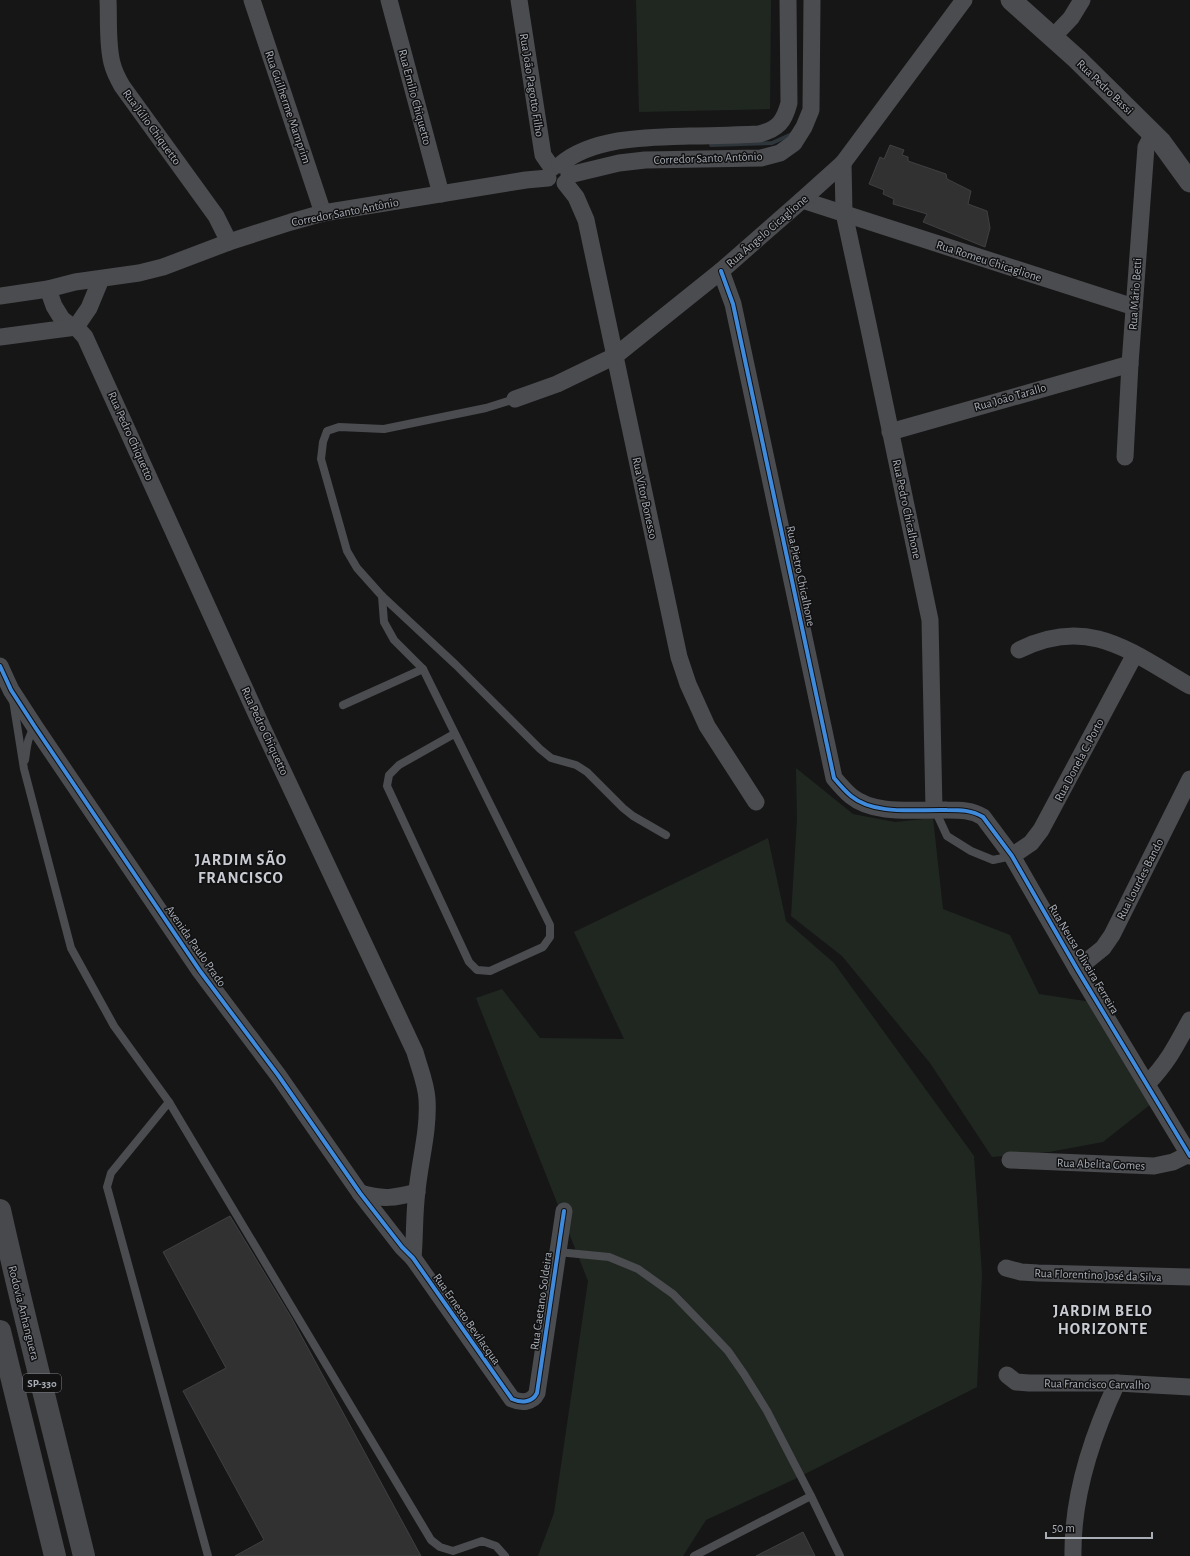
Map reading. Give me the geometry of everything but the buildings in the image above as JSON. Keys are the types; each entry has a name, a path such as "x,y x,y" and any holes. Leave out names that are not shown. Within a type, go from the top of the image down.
{"highway":[{"name":"Rodovia Anhanguera","path":"0,1210 27,1328 48,1405 84,1556"},
{"name":"SP-330","path":"0,1331 54,1556"}],"street":[{"name":"Rua Júlio Chiquetto","path":"108,0 111,62 122,86 216,216 229,242"},
{"name":"Rua Guilherme Mamprim","path":"252,0 323,213"},
{"name":"Rua Emilio Chiquetto","path":"390,0 441,194"},
{"name":"Rua João Pagotto Filho","path":"519,0 543,155 559,174"},
{"name":"Corredor Santo Antônio","path":"559,174 566,160 585,151 607,144 640,138 759,134 772,130 780,123 786,114 789,103 788,0"},
{"name":"Corredor Santo Antônio","path":"0,296 48,289 75,282 139,273 163,267 229,242 323,213 526,180 619,163 645,160 761,158 780,153 794,143 804,127 811,110 812,0"},
{"name":"Rua Ângelo Cicaglione","path":"515,399 557,384 615,356 721,271 802,200 842,162 964,0"},
{"name":"Rua Pedro Bassi","path":"1011,0 1053,37 1183,161 1190,182"},
{"path":"1053,37 1072,18 1082,0"},
{"name":"Rua Mário Betti","path":"1125,457 1130,364 1146,148 1153,134"},
{"name":"Rua Pedro Chicalhone","path":"842,162 844,214 930,620 934,809"},
{"name":"Rua Vitor Bonesso","path":"559,174 576,197 586,220 679,657 688,684 707,726 756,802"},
{"name":"Rua Romeu Chicaglione","path":"802,200 1134,307"},
{"name":"Rua Pietro Chicalhone","path":"721,271 735,311 834,778 851,797 866,805 882,809 934,809"},
{"path":"0,337 76,327 89,308 101,279"},
{"name":"Rua Pedro Chiquetto","path":"48,289 54,306 62,319 70,325 76,327 86,337 264,731 415,1052 427,1098 424,1147 417,1192"},
{"name":"Rua João Tarallo","path":"890,432 1130,364"},
{"path":"1019,650 1034,642 1049,638 1087,636 1117,645 1190,686"},
{"name":"Rua Donela C. Porto","path":"1012,856 1031,843 1041,830 1135,654"},
{"name":"Avenida Paulo Prado","path":"0,666 11,690 35,727 200,971 278,1075 360,1193 387,1228"},
{"name":"Rua Lourdes Bando","path":"1077,969 1103,948 1112,935 1190,779"},
{"name":"Rua Neusa Oliveira Ferreira","path":"934,809 963,810 977,813 988,822 1012,856 1077,969 1189,1155"},
{"path":"1147,1084 1174,1052 1190,1020"},
{"name":"Rua Abelita Gomes","path":"1010,1160 1154,1166 1173,1162 1189,1155"},
{"path":"360,1193 372,1197 391,1198 417,1192 413,1258"},
{"name":"Rua Caetano Soldeira","path":"537,1393 564,1211"},
{"path":"387,1228 400,1234 406,1234 415,1228"},
{"name":"Rua Ernesto Bevilacqua","path":"387,1228 413,1258 512,1399 524,1402 534,1398 537,1393"},
{"name":"Rua Florentino José da Silva","path":"1006,1268 1021,1272 1038,1273 1190,1277"},
{"name":"Rua Francisco Carvalho","path":"1007,1375 1016,1382 1029,1383 1117,1383 1190,1387"},
{"path":"1073,1556 1073,1536 1086,1461 1106,1407 1117,1383"}],"lane":[{"path":"515,399 486,408 384,430 339,427 327,432 323,442 321,459 347,551 357,568 382,596 456,665 540,750 551,758 576,765 587,772 633,816 666,835"},
{"path":"382,596 384,622 394,640 423,669 550,925 550,937 543,947 490,971 477,970 469,962 387,786 389,775 398,765 454,734"},
{"path":"343,705 423,669"},
{"path":"11,690 24,769 71,948 114,1026 169,1102 432,1540 440,1547 453,1551 482,1541 496,1546 505,1556"},
{"path":"24,769 30,733 35,727"},
{"path":"934,809 947,836 970,851 993,860 1012,856"},
{"path":"169,1102 111,1173 107,1187 208,1556"},
{"path":"558,1252 609,1257 638,1269 673,1294 728,1351 767,1411 840,1556"},
{"path":"694,1556 811,1496"}],"shaded area":[{"path":"636,0 771,0 770,109 639,112"},
{"path":"796,768 853,814 895,822 933,818 943,909 1010,935 1039,994 1098,1003 1151,1104 1103,1142 1049,1152 992,1157 930,1063 842,956 791,916 797,819"},
{"path":"768,838 786,921 834,963 974,1156 982,1274 977,1387 795,1479 706,1520 683,1556 538,1556 554,1513 588,1281 476,998 502,989 540,1038 624,1039 574,932"}],"waterway":[{"path":"711,145 772,143 792,134"}],"cycle path":[{"path":"721,271 733,304 834,778 851,796 872,806 897,810 961,810 975,813 983,817 1012,856 1077,969 1190,1156"},
{"path":"0,666 11,690 35,727 200,971 278,1075 360,1193 402,1247 413,1258 512,1399 515,1400 526,1401 532,1399 537,1393 564,1211"}],"district":[{"name":"JARDIM SÃO FRANCISCO","path":"241,869"},
{"name":"JARDIM BELO HORIZONTE","path":"1103,1320"}]}
